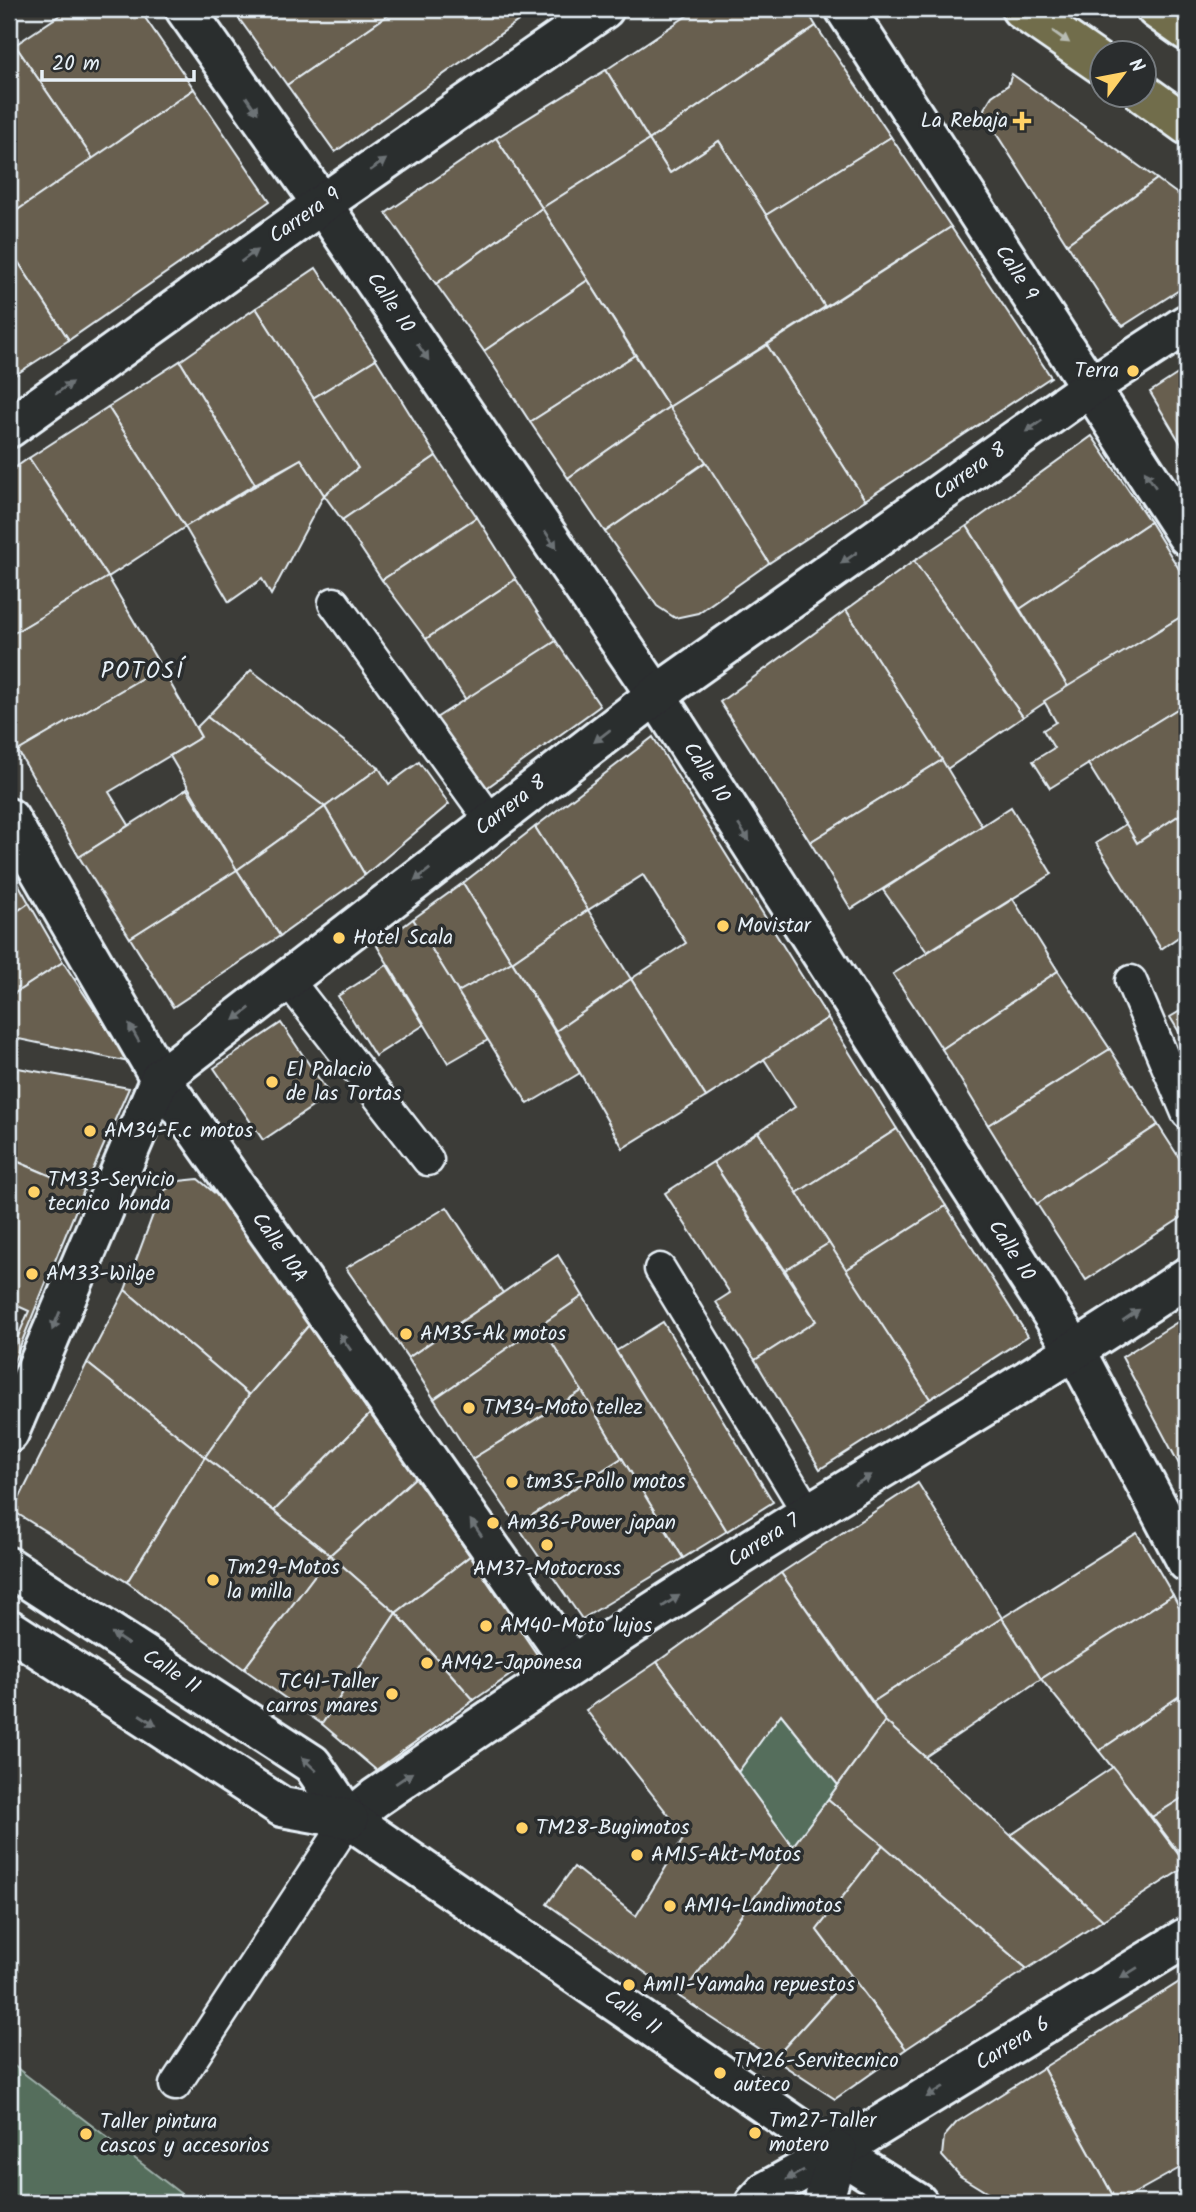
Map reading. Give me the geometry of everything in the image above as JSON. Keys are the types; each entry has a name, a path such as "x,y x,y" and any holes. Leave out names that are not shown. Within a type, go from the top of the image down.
{"main road":[{"path":"1021,9 1088,56"},
{"path":"1156,9 1187,31"},
{"path":"1158,105 1187,125"}],"street":[{"name":"Calle 10","path":"185,9 322,204 656,695 1076,1352 1187,1562"},
{"name":"Carrera 9","path":"9,428 322,204 604,9"},
{"name":"Calle 9","path":"845,9 1187,536"},
{"name":"Carrera 8","path":"9,1433 160,1077 656,695 1090,387 1187,324"},
{"name":"Calle 10A","path":"9,818 160,1077 572,1664"},
{"name":"Carrera 7","path":"349,1819 375,1798 572,1664 808,1513 1076,1352 1187,1277"},
{"name":"Calle 11","path":"9,1567 312,1764 349,1819 805,2132 918,2203"},
{"name":"Calle 11","path":"9,1629 282,1807 349,1819"},
{"name":"Carrera 6","path":"755,2203 766,2191 838,2151 1187,1937"},
{"path":"823,2203 838,2151"}],"lane":[{"path":"334,603 491,821"},
{"path":"287,979 428,1160"},
{"path":"1131,981 1187,1113"},
{"path":"660,1269 808,1513"},
{"path":"175,2085 349,1819"}],"green space":[{"path":"781,1714 838,1785 793,1847 738,1772"},
{"path":"9,2062 193,2203 9,2203"}],"building":[{"path":"69,9 139,9 194,89 93,159 15,45"},
{"path":"232,9 397,9 287,85"},
{"path":"397,9 535,9 335,152 287,85"},
{"path":"697,9 806,9 816,26 649,140 606,70"},
{"path":"816,26 891,137 766,215 719,141 670,173 649,140"},
{"path":"15,45 93,159 9,216 9,50"},
{"path":"606,70 649,140 542,208 496,138"},
{"path":"1012,74 1157,179 1067,244 988,121 984,109 992,96 1008,85"},
{"path":"194,89 270,201 69,340 9,248 9,216"},
{"path":"891,137 951,227 825,307 766,215"},
{"path":"496,138 542,208 436,284 386,213"},
{"path":"649,140 670,173 719,141 825,307 669,407 542,208"},
{"path":"1157,179 1187,201 1187,285 1123,326 1114,317 1067,244"},
{"path":"542,208 588,280 484,351 436,284"},
{"path":"951,227 1051,377 865,500 767,345"},
{"path":"9,248 69,340 9,379"},
{"path":"316,268 376,359 313,398 256,308"},
{"path":"588,280 635,355 530,422 484,351"},
{"path":"256,308 358,468 324,495 301,459 255,484 180,361"},
{"path":"767,345 865,500 769,563 669,407"},
{"path":"635,355 669,407 568,478 530,422"},
{"path":"376,359 436,456 342,520 324,495 358,468 313,398"},
{"path":"180,361 255,484 185,527 108,407"},
{"path":"1187,368 1187,454 1150,392"},
{"path":"108,407 185,527 108,577 29,458"},
{"path":"669,407 706,462 605,532 568,478"},
{"path":"1092,436 1150,522 1020,609 967,526"},
{"path":"436,456 477,517 382,580 342,520"},
{"path":"29,458 108,577 9,636 9,472"},
{"path":"301,459 324,495 271,595 262,579 229,602 185,527"},
{"path":"706,462 769,563 698,613 675,618 657,606 605,532"},
{"path":"477,517 516,579 426,639 382,580"},
{"path":"1150,522 1187,582 1187,613 1068,687 1020,609"},
{"path":"967,526 1068,687 1023,717 914,561"},
{"path":"914,561 1023,717 947,769 846,610"},
{"path":"108,577 161,667 18,751 9,735 9,636"},
{"path":"516,579 556,641 466,700 426,639"},
{"path":"846,610 942,760 810,842 720,702"},
{"path":"1187,613 1187,703 1050,788 1033,761 1054,748 1043,730 1056,722 1044,701"},
{"path":"556,641 600,706 485,789 436,718"},
{"path":"161,667 201,737 109,792 129,825 79,857 18,751"},
{"path":"251,670 379,768 325,807 207,717"},
{"path":"1187,703 1187,810 1137,843 1088,764"},
{"path":"207,717 325,807 237,870 170,756 201,737 196,728"},
{"name":"Movistar","path":"653,737 828,1018 706,1097 631,979 686,943 643,875 588,910 535,827"},
{"path":"942,760 982,826 851,909 810,842"},
{"path":"419,762 449,804 365,875 325,807 379,768 389,784"},
{"path":"187,789 237,870 130,938 79,857"},
{"path":"325,807 365,875 280,936 237,870"},
{"path":"1011,807 1052,874 927,952 883,890"},
{"path":"1187,810 1187,931 1161,949 1096,843 1126,824 1137,843"},
{"path":"535,827 588,910 512,962 463,883"},
{"path":"9,867 29,903 9,917"},
{"path":"237,870 280,936 173,1007 130,938"},
{"path":"463,883 512,962 458,992 413,919"},
{"path":"1013,899 1058,971 942,1049 893,974"},
{"path":"29,903 63,962 9,997 9,917"},
{"path":"588,910 631,979 556,1031 512,962"},
{"path":"413,919 488,1040 448,1063 377,946"},
{"path":"63,962 129,1062 9,1037 9,997"},
{"path":"512,962 580,1073 528,1104 458,992"},
{"path":"387,965 424,1025 375,1056 338,996"},
{"path":"1058,971 1110,1049 988,1125 942,1049"},
{"path":"631,979 706,1097 623,1148 556,1031"},
{"path":"1187,1007 1187,1045 1170,1017"},
{"path":"828,1018 897,1129 797,1193 758,1132 795,1107 764,1059"},
{"name":"El Palacio de las Tortas","path":"281,1023 330,1095 263,1140 214,1068"},
{"path":"1110,1049 1158,1125 1037,1204 988,1125"},
{"path":"9,1066 18,1068 9,1085"},
{"path":"18,1068 129,1088 84,1190 9,1158 9,1085"},
{"path":"1158,1125 1187,1170 1187,1214 1086,1280 1037,1204"},
{"path":"897,1129 946,1206 846,1270 797,1193"},
{"path":"758,1132 829,1243 785,1270 713,1162"},
{"path":"9,1158 84,1190 9,1373 9,1357 29,1311 9,1302"},
{"path":"713,1162 816,1321 755,1360 716,1302 730,1293 665,1193"},
{"path":"198,1179 218,1196 309,1325 249,1395 125,1290 161,1193 179,1181"},
{"path":"946,1206 1028,1336 930,1399 846,1270"},
{"path":"447,1207 503,1293 408,1358 346,1268"},
{"path":"829,1243 930,1399 820,1469 755,1360 816,1321 785,1270"},
{"path":"558,1255 583,1296 434,1399 408,1358"},
{"path":"125,1290 249,1395 205,1457 87,1363"},
{"path":"583,1296 727,1531 683,1558 541,1325"},
{"path":"1187,1316 1187,1479 1122,1357"},
{"path":"663,1322 773,1502 727,1531 616,1351"},
{"path":"309,1325 370,1414 274,1511 205,1457 249,1395"},
{"path":"541,1325 582,1391 472,1459 434,1399"},
{"path":"87,1363 205,1457 127,1582 13,1511"},
{"path":"582,1391 622,1458 517,1525 472,1459"},
{"path":"370,1414 416,1477 330,1555 274,1511"},
{"path":"205,1457 330,1555 244,1669 127,1582"},
{"path":"622,1458 683,1558 582,1619 517,1525"},
{"path":"416,1477 470,1556 396,1613 330,1555"},
{"path":"918,1483 1002,1618 873,1702 781,1573"},
{"path":"1137,1533 1173,1595 1041,1679 1002,1618"},
{"path":"330,1555 396,1613 322,1724 244,1669"},
{"path":"470,1556 538,1656 474,1700 396,1613"},
{"path":"781,1573 885,1721 838,1785 781,1714 738,1772 657,1662"},
{"path":"1173,1595 1187,1622 1187,1691 1099,1751 1041,1679"},
{"path":"396,1613 474,1700 376,1770 322,1724"},
{"path":"1002,1618 1041,1679 925,1757 885,1721 873,1702"},
{"path":"657,1662 793,1847 680,1997 547,1904 574,1867 636,1916 685,1836 586,1710"},
{"path":"1187,1691 1187,1795 1152,1817 1099,1751"},
{"path":"885,1721 1103,1920 1027,1969 828,1799"},
{"path":"1113,1767 1187,1866 1103,1920 1011,1835"},
{"path":"1187,1795 1187,1863 1152,1817"},
{"path":"828,1799 883,1845 817,1930 850,1975 774,2059 680,1997"},
{"path":"883,1845 1027,1969 906,2049 817,1930"},
{"path":"850,1975 906,2049 835,2099 774,2059"},
{"path":"1181,1981 1187,1991 1187,2164 1117,2203 1043,2068"},
{"path":"1043,2068 1117,2203 1004,2203 960,2176 942,2156 944,2137 957,2122"}],"place":[{"name":"La Rebaja","path":"1022,121"},
{"name":"Terra","path":"1133,371"},
{"name":"Movistar","path":"723,926"},
{"name":"Hotel Scala","path":"339,938"},
{"name":"El Palacio de las Tortas","path":"272,1082"},
{"name":"AM34-F.c motos","path":"90,1131"},
{"name":"TM33-Servicio tecnico honda","path":"34,1192"},
{"name":"AM33-Wilge","path":"32,1274"},
{"name":"AM35-Ak motos","path":"406,1334"},
{"name":"TM34-Moto tellez","path":"469,1408"},
{"name":"tm35-Pollo motos","path":"512,1482"},
{"name":"Am36-Power japan","path":"493,1523"},
{"name":"AM37-Motocross","path":"547,1545"},
{"name":"Tm29-Motos la milla","path":"213,1580"},
{"name":"AM40-Moto lujos","path":"486,1626"},
{"name":"AM42-Japonesa","path":"427,1663"},
{"name":"TC41-Taller carros mares","path":"392,1694"},
{"name":"TM28-Bugimotos","path":"522,1828"},
{"name":"AM15-Akt-Motos","path":"637,1855"},
{"name":"AM14-Landimotos","path":"670,1906"},
{"name":"Am11-Yamaha repuestos","path":"629,1985"},
{"name":"TM26-Servitecnico auteco","path":"720,2073"},
{"name":"Tm27-Taller motero","path":"755,2133"},
{"name":"Taller pintura cascos y accesorios","path":"86,2134"}],"district":[{"name":"POTOSÍ","path":"143,672"}]}
